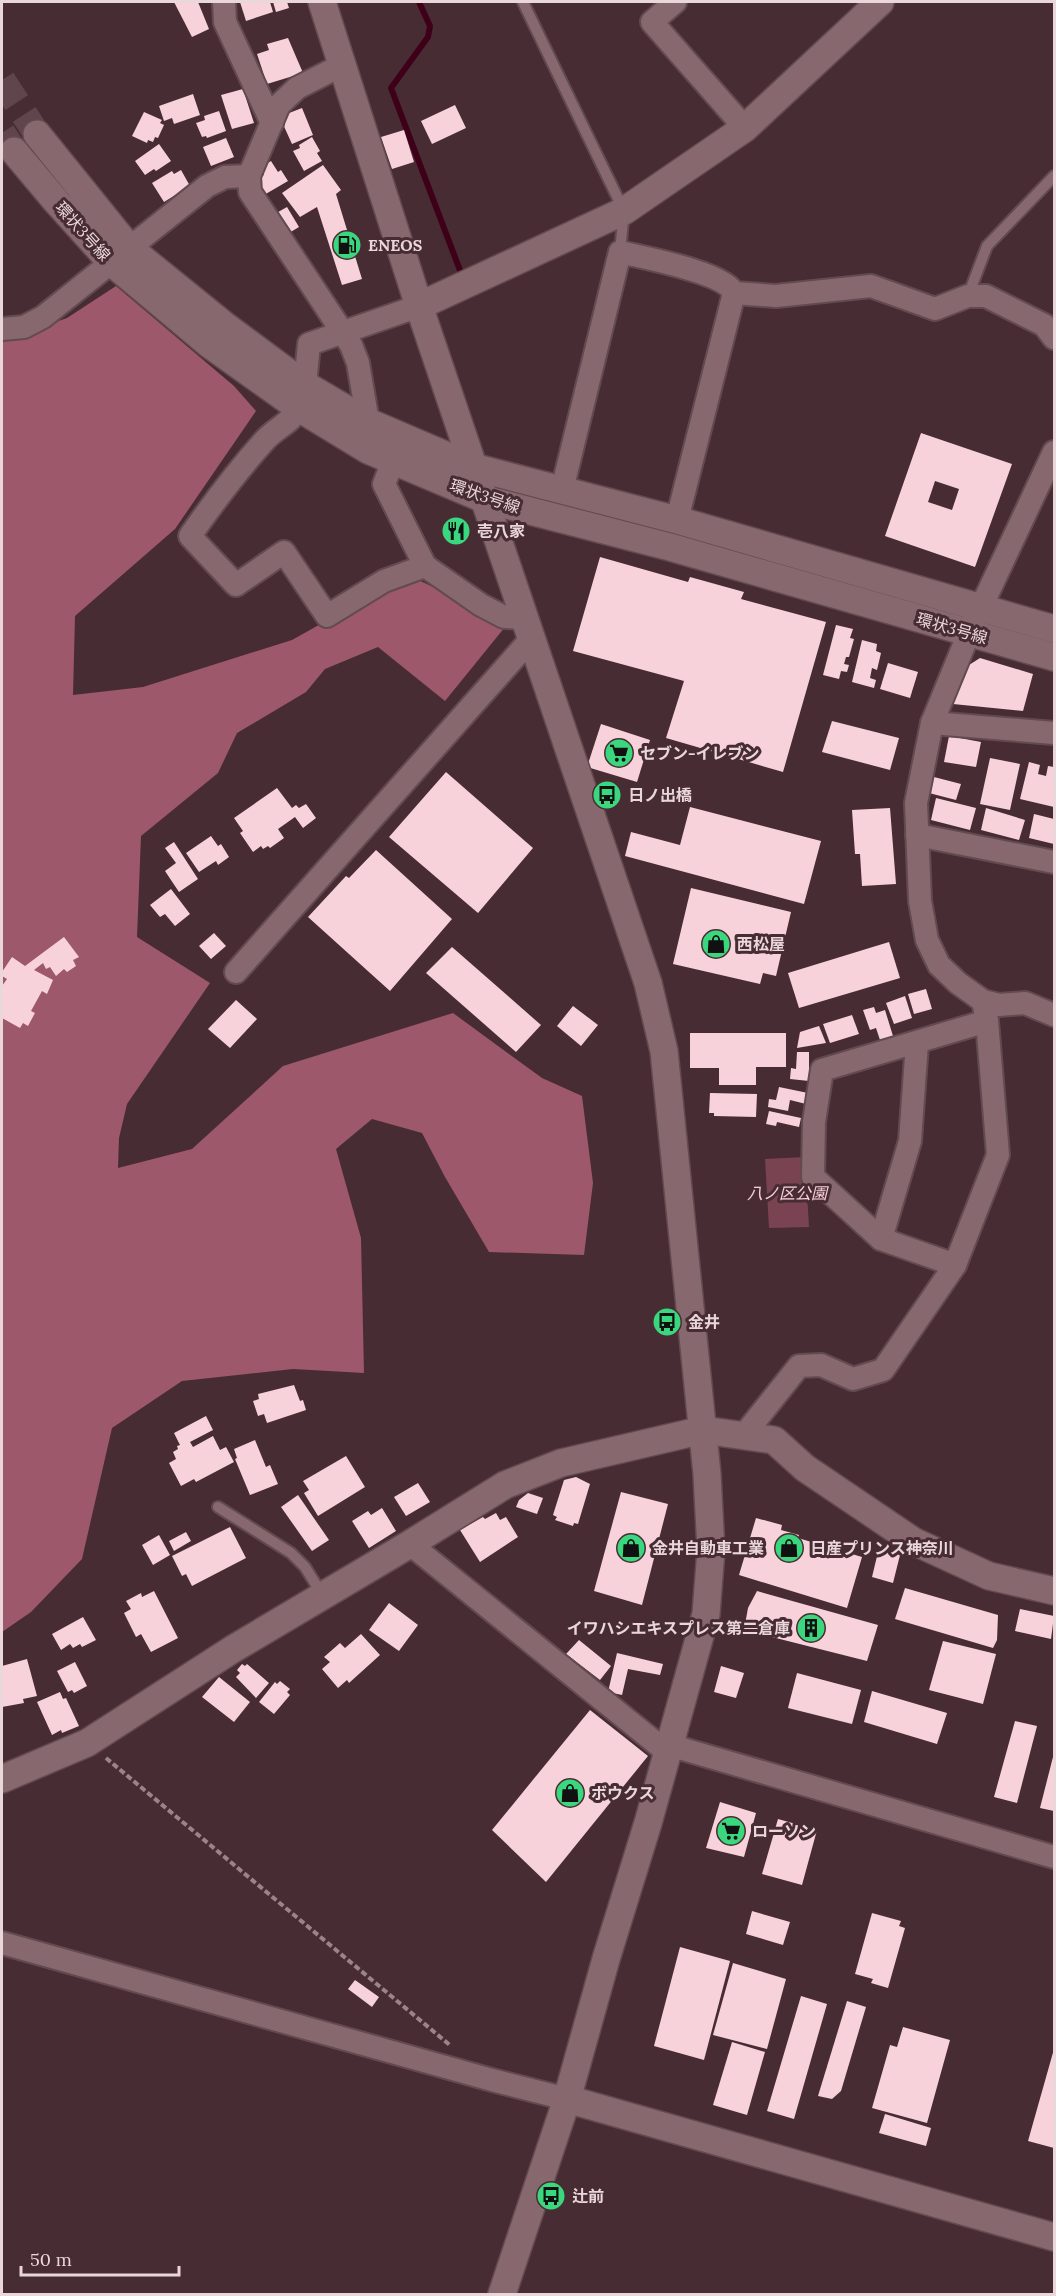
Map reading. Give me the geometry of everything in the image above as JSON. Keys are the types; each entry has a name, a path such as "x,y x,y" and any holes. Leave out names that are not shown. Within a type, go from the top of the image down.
{"street":[{"path":"224,2 225,22 272,123"},
{"path":"322,2 419,306 648,982 664,1051 707,1474 711,1550 706,1614 648,1823 606,1959 567,2099 502,2295"},
{"path":"675,2 652,22 745,128"},
{"path":"425,566 384,580 327,616 284,552 236,585 190,536 268,437 294,419 302,396 309,344 419,306 624,211 745,128 880,2"},
{"path":"342,65 297,88 279,105 249,176 250,192 344,333 358,363 368,422"},
{"name":"環状3号線","path":"37,134 120,255"},
{"name":"環状3号線","path":"14,151 56,201 120,255 224,325 302,396 368,450 484,499 670,547 1054,657"},
{"path":"2,329 24,327 43,317 207,186 225,177 249,176"},
{"path":"562,490 620,252 709,274 732,288 734,293 677,520"},
{"path":"734,293 776,296 871,286 935,309 968,296 986,297 1044,325 1054,338"},
{"name":"環状3号線","path":"302,396 473,467 677,520 1054,629"},
{"path":"744,1435 799,1366 821,1365 854,1379 883,1370 955,1266 998,1155 985,1011 939,965 927,940 920,901 916,803 932,723 969,633 1054,452"},
{"path":"393,461 384,484 425,566 481,605 528,628"},
{"path":"236,972 528,628"},
{"path":"932,723 1054,733"},
{"path":"917,835 1054,862"},
{"path":"955,1266 881,1239 813,1177 814,1122 822,1070 917,1043 999,1005 1024,1003 1054,1015"},
{"path":"881,1239 910,1141 917,1043"},
{"path":"2,1779 87,1743 233,1649 505,1485 561,1463 702,1430 774,1440 805,1468 913,1541 989,1575 1054,1591"},
{"path":"410,1544 668,1749 1054,1857"},
{"path":"2,1943 567,2099 1054,2237"}],"lane":[{"path":"523,2 624,211 620,252"},
{"path":"968,296 987,246 1054,177"},
{"path":"218,1507 291,1553 305,1567 323,1596"}],"path":[{"path":"87,1743 455,2049"}],"green space":[{"name":"八ノ区公園","path":"805,1157 809,1227 769,1228 765,1159"}],"shaded area":[{"path":"116,286 234,386 256,411 175,529 75,616 73,695 143,687 292,640 408,575 452,596 505,627 445,701 378,647 325,669 306,692 237,733 218,773 141,836 137,937 210,983 127,1104 119,1138 118,1168 192,1149 283,1066 453,1013 542,1078 582,1096 593,1183 584,1255 489,1252 422,1133 372,1119 336,1149 361,1238 364,1373 293,1369 182,1381 112,1428 82,1559 31,1612 2,1632 2,341 67,318"}],"building":[{"path":"174,2 198,2 209,29 192,37"},
{"path":"240,2 270,2 273,12 246,21"},
{"path":"273,2 287,2 289,8 276,12"},
{"path":"288,38 303,73 267,84 257,54 269,50 267,44"},
{"path":"243,89 254,123 232,129 221,95"},
{"path":"193,94 200,115 174,124 172,118 164,121 159,106"},
{"path":"455,105 466,128 432,144 421,121"},
{"path":"302,108 313,135 292,144 282,122 286,120 284,115"},
{"path":"219,111 226,131 207,138 202,137 196,123 205,120 204,116"},
{"path":"144,112 162,120 160,123 164,125 158,138 155,137 153,142 148,140 147,143 132,136"},
{"path":"404,130 414,162 392,169 381,137"},
{"path":"312,137 320,151 317,153 322,161 304,171 293,151"},
{"path":"226,138 234,157 211,166 203,147"},
{"path":"159,144 171,161 145,175 135,161"},
{"path":"271,161 288,181 264,195 257,183 262,181 259,177 264,175 260,168"},
{"path":"323,165 341,190 336,194 362,279 342,285 317,207 300,217 282,193"},
{"path":"181,170 190,186 164,202 152,183 172,171 174,174"},
{"path":"287,207 299,227 284,236 271,216"},
{"path":"921,433 1012,464 975,567 885,536","holes":["935,481 959,489 952,510 928,502"]},
{"path":"600,557 688,582 690,577 744,592 741,599 826,622 783,772 666,738 684,681 573,651"},
{"path":"836,625 853,629 850,638 854,639 849,657 846,657 844,664 849,665 847,672 841,671 839,679 823,675"},
{"path":"862,640 877,644 876,651 881,653 877,670 872,668 870,678 876,680 874,688 852,682"},
{"path":"980,658 1033,674 1023,711 953,704 969,665"},
{"path":"888,663 918,672 910,698 880,689"},
{"path":"832,721 899,738 890,770 822,752"},
{"name":"セブン-イレブン","path":"601,724 650,740 637,782 587,767"},
{"path":"949,736 981,742 976,767 944,762"},
{"path":"990,758 1020,764 1010,810 980,804"},
{"path":"1029,762 1040,765 1038,774 1046,776 1048,766 1054,767 1054,807 1020,799"},
{"path":"446,772 533,848 478,913 389,837"},
{"path":"934,777 961,784 956,800 929,793"},
{"path":"277,788 292,808 296,805 299,808 306,804 316,818 303,828 295,817 278,829 284,838 270,848 268,846 263,849 261,846 253,852 240,833 243,831 234,818"},
{"path":"936,798 976,808 970,830 931,820"},
{"path":"690,807 821,841 804,904 625,856 631,832 680,845"},
{"path":"890,808 896,884 862,886 860,854 855,854 852,810"},
{"path":"986,808 1025,820 1019,840 981,830"},
{"path":"1034,814 1054,819 1054,844 1029,838"},
{"path":"211,836 218,846 221,844 229,857 218,865 216,861 199,872 186,853"},
{"path":"174,842 198,879 179,892 165,871 176,863 165,848"},
{"path":"376,850 452,919 390,991 308,917 346,876 349,878"},
{"path":"691,888 791,912 776,976 763,973 760,984 673,964"},
{"path":"171,889 190,914 175,926 165,914 160,917 150,905"},
{"path":"214,933 226,946 211,959 199,946"},
{"path":"64,937 79,957 73,960 76,966 67,972 64,969 56,976 50,967 46,969 43,963 34,970 53,980 47,994 42,991 31,1011 35,1013 28,1026 23,1023 20,1028 2,1018 2,986 7,979 2,976 2,972 12,957 25,966"},
{"path":"889,942 900,978 799,1008 788,973"},
{"path":"452,947 541,1025 516,1052 426,973"},
{"path":"926,989 932,1009 914,1014 908,994"},
{"path":"905,996 912,1018 894,1024 886,1003"},
{"path":"236,1000 257,1019 230,1048 208,1029"},
{"path":"573,1006 598,1025 581,1046 557,1026"},
{"path":"874,1007 876,1013 885,1010 893,1036 880,1040 876,1028 870,1030 863,1010"},
{"path":"852,1015 859,1034 830,1043 823,1024"},
{"path":"819,1026 826,1043 797,1048 800,1032"},
{"path":"690,1033 786,1033 786,1067 756,1067 756,1085 719,1085 719,1068 690,1068"},
{"path":"797,1052 809,1052 809,1081 790,1079 791,1068 796,1069"},
{"path":"779,1087 808,1093 806,1104 790,1100 788,1111 768,1107 769,1099 776,1100"},
{"path":"710,1093 757,1094 756,1117 714,1116 714,1113 709,1113"},
{"path":"769,1111 801,1118 799,1127 777,1122 776,1126 766,1124"},
{"path":"294,1385 306,1410 267,1423 264,1414 258,1416 253,1401 259,1399 258,1394"},
{"path":"206,1416 213,1430 190,1442 193,1447 213,1436 220,1450 226,1447 234,1462 196,1482 194,1479 181,1486 169,1463 176,1459 173,1452 180,1445 174,1433"},
{"path":"255,1440 266,1467 270,1465 278,1484 250,1495 235,1459 237,1458 234,1449"},
{"path":"346,1456 365,1487 318,1516 304,1493 309,1490 303,1481"},
{"path":"576,1477 590,1484 578,1524 574,1523 573,1526 555,1520 557,1517 553,1515 564,1480"},
{"path":"418,1483 430,1502 406,1516 394,1497"},
{"name":"金井自動車工業","path":"621,1492 668,1504 642,1605 594,1591"},
{"path":"528,1493 543,1498 537,1514 516,1507 519,1500"},
{"path":"298,1495 329,1540 312,1551 281,1507"},
{"path":"382,1508 396,1531 369,1548 352,1521 368,1511 371,1515"},
{"path":"496,1513 500,1520 506,1517 518,1537 480,1562 460,1530 483,1517 485,1519"},
{"path":"756,1518 782,1525 781,1530 799,1535 798,1538 862,1557 847,1608 739,1575"},
{"path":"230,1527 246,1558 192,1586 186,1574 182,1576 172,1556"},
{"path":"186,1532 191,1541 174,1551 169,1541"},
{"path":"159,1535 170,1555 153,1565 142,1545"},
{"path":"879,1548 900,1555 893,1583 872,1577"},
{"path":"905,1588 998,1615 997,1640 993,1648 895,1619"},
{"path":"154,1591 178,1638 151,1652 141,1634 136,1637 124,1613 131,1609 126,1601 141,1593 142,1597"},
{"name":"イワハシエキスプレス第二倉庫","path":"757,1591 878,1625 867,1661 744,1630 748,1608"},
{"path":"389,1603 418,1625 399,1651 369,1630"},
{"path":"1020,1609 1054,1616 1051,1639 1015,1631"},
{"path":"83,1617 96,1640 82,1647 80,1644 73,1648 70,1644 61,1650 52,1634"},
{"path":"361,1634 380,1655 349,1683 347,1680 338,1688 322,1669 330,1662 324,1657 340,1643 345,1648"},
{"path":"579,1640 611,1666 600,1680 566,1654"},
{"path":"943,1641 996,1654 983,1704 929,1690"},
{"path":"617,1653 663,1664 660,1675 628,1669 622,1695 608,1692"},
{"path":"27,1659 37,1696 23,1699 24,1703 2,1707 2,1666"},
{"path":"75,1662 87,1686 74,1693 72,1690 68,1692 57,1671"},
{"path":"242,1664 245,1666 247,1664 269,1683 256,1698 236,1677 240,1673 237,1670"},
{"path":"721,1666 744,1673 736,1698 714,1692"},
{"path":"797,1673 861,1690 852,1724 788,1708"},
{"path":"219,1677 250,1702 234,1722 202,1697"},
{"path":"280,1681 290,1689 287,1692 290,1695 274,1714 259,1702 275,1682 277,1684"},
{"path":"872,1691 947,1713 937,1744 864,1722"},
{"path":"60,1692 63,1699 66,1698 79,1726 62,1733 61,1730 52,1735 37,1702"},
{"name":"ボウクス","path":"590,1710 648,1756 546,1882 492,1830"},
{"path":"1015,1721 1037,1726 1017,1803 994,1797"},
{"path":"1054,1753 1054,1811 1040,1808"},
{"name":"ローソン","path":"720,1802 756,1813 744,1857 706,1848"},
{"path":"778,1819 817,1830 802,1885 762,1874"},
{"path":"752,1911 790,1922 783,1945 746,1934"},
{"path":"872,1913 901,1921 899,1926 905,1928 888,1988 871,1983 873,1979 855,1974"},
{"path":"680,1947 730,1961 704,2060 654,2046"},
{"path":"733,1963 786,1979 767,2049 713,2035"},
{"path":"355,1980 379,1997 372,2007 348,1989"},
{"path":"801,1996 827,2004 794,2119 767,2111"},
{"path":"847,2001 866,2007 841,2091 832,2099 818,2096"},
{"path":"903,2027 950,2040 927,2123 872,2108 890,2045 897,2047"},
{"path":"732,2042 765,2052 747,2115 713,2105"},
{"path":"1054,2049 1054,2148 1028,2141"},
{"path":"885,2114 931,2128 926,2146 879,2133"}],"waterway":[{"path":"419,2 430,26 428,37 391,88 461,273"}],"tunnel":[{"path":"2,80 37,134"},
{"path":"2,133 14,151"}],"place":[{"name":"ENEOS","path":"347,245"},
{"name":"壱八家","path":"456,531"},
{"name":"セブン-イレブン","path":"619,753"},
{"name":"日ノ出橋","path":"607,795"},
{"name":"西松屋","path":"716,944"},
{"name":"金井","path":"667,1322"},
{"name":"金井自動車工業","path":"631,1548"},
{"name":"日産プリンス神奈川","path":"789,1548"},
{"name":"イワハシエキスプレス第二倉庫","path":"811,1628"},
{"name":"ボウクス","path":"570,1793"},
{"name":"ローソン","path":"731,1831"},
{"name":"辻前","path":"551,2196"}]}
